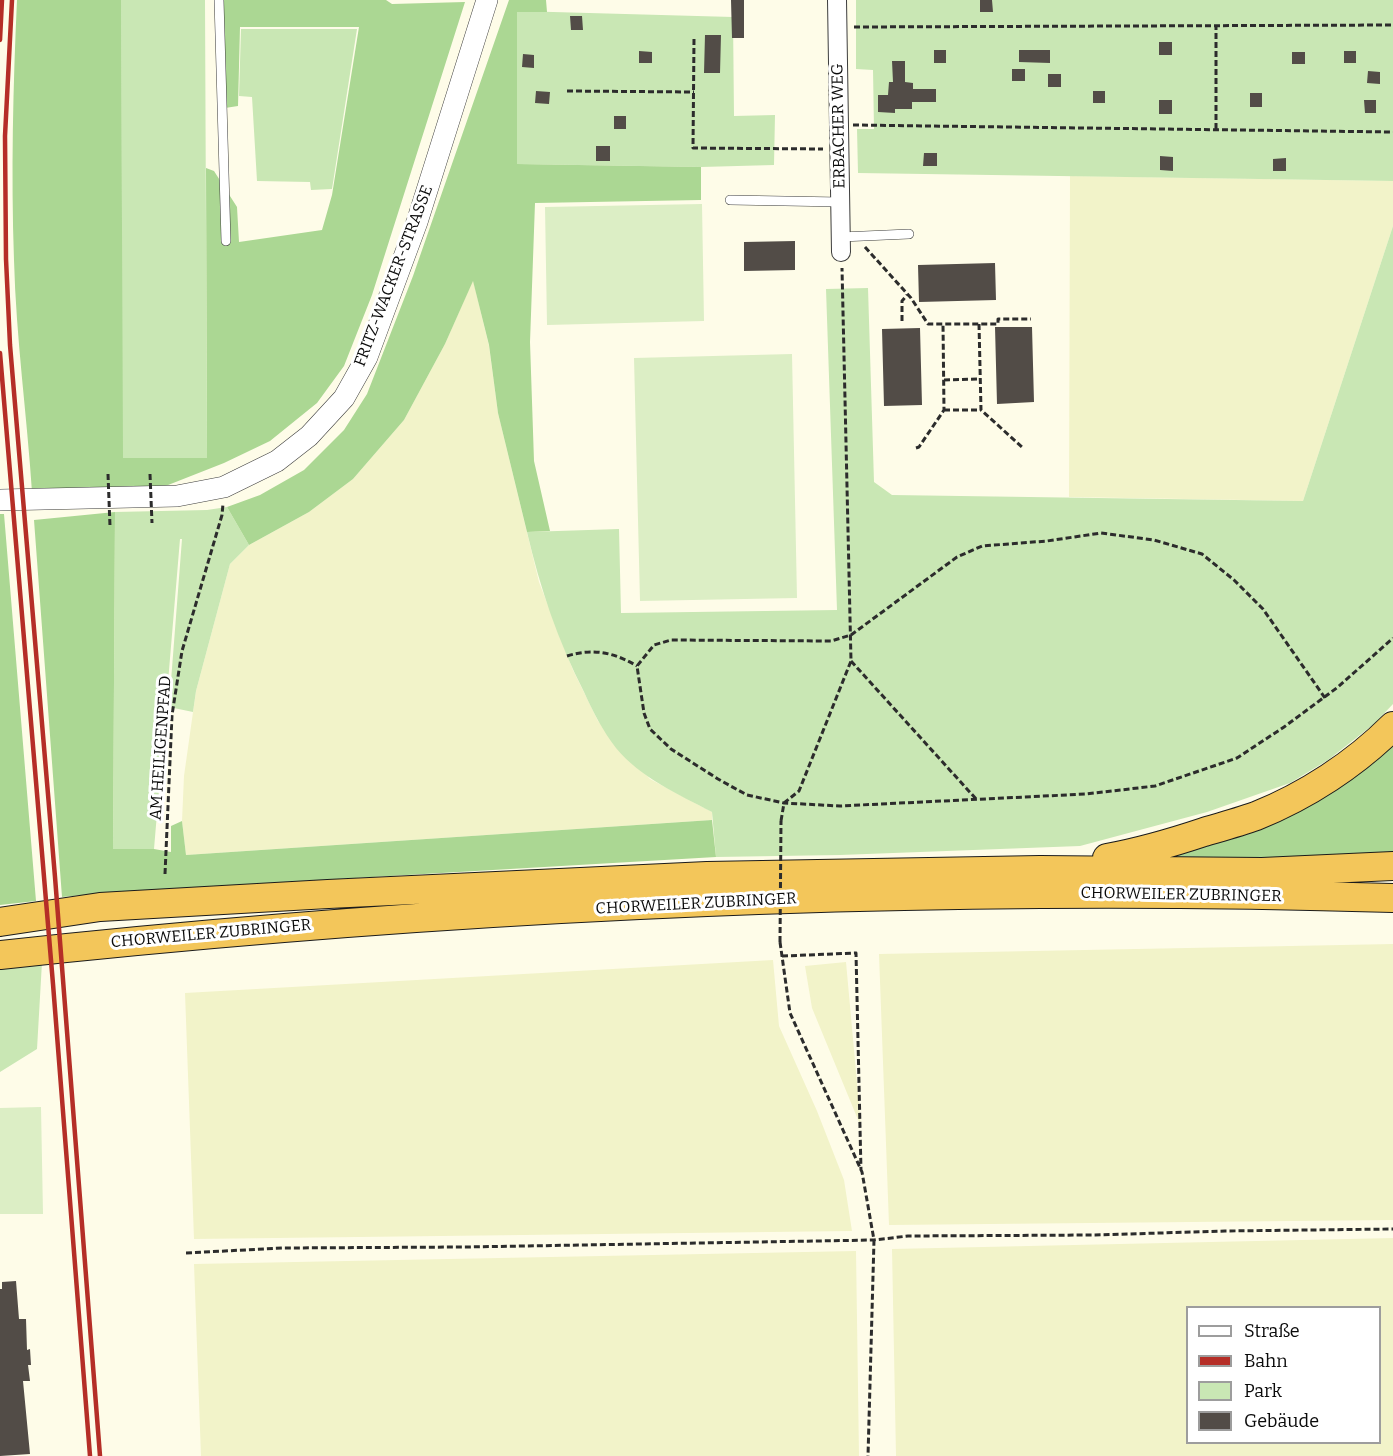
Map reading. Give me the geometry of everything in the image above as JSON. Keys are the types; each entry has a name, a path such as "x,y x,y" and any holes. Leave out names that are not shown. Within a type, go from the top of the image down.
{"highway":[{"name":"CHORWEILER ZUBRINGER","path":"1040,870 1146,851 1257,815 1310,789 1347,765 1393,726"},
{"name":"CHORWEILER ZUBRINGER","path":"0,922 100,907 707,876 1040,870 1262,872 1393,866"},
{"name":"CHORWEILER ZUBRINGER","path":"0,955 331,924 715,901 1038,893 1393,898"}],"street":[{"name":"FRITZ-WACKER-STRASSE","path":"0,500 177,496 224,487 277,461 309,436 344,398 367,357 417,222 487,0"},
{"name":"ERBACHER WEG","path":"837,0 841,244"}],"lane":[{"path":"219,0 226,241"},
{"path":"730,200 840,202"},
{"path":"841,244 909,234"}],"path":[{"path":"1216,25 1216,129"},
{"path":"838,27 1393,25"},
{"path":"694,39 693,148 840,149"},
{"path":"567,91 694,92"},
{"path":"839,125 1393,132"},
{"path":"862,1172 790,1013 780,942 781,821 784,803 799,791 851,661 841,244 863,244 907,295 928,324 998,324 998,319 1031,319"},
{"path":"902,321 902,301 907,295"},
{"path":"916,448 919,447 944,410 943,324"},
{"path":"979,324 981,410"},
{"path":"944,380 980,379"},
{"path":"944,410 981,410 1022,447"},
{"path":"108,474 110,526"},
{"path":"150,474 152,523"},
{"path":"147,481 158,481"},
{"path":"100,483 112,483"},
{"name":"AM HEILIGENPFAD","path":"165,874 172,715 180,662 222,514 224,487"},
{"path":"143,506 154,506"},
{"path":"108,507 120,507"},
{"path":"1325,698 1263,609 1203,554 1154,540 1101,532 1047,541 982,546 957,557 851,635 831,641 671,640 654,645 637,666 644,713 650,729 670,749 747,795 784,803 840,806 1086,795 1155,786 1237,759 1325,698 1393,638"},
{"path":"567,656 583,651 601,651 623,658 637,666"},
{"path":"851,661 977,800"},
{"path":"782,956 856,953 862,1172 874,1240 868,1456"},
{"path":"186,1253 282,1248 466,1247 874,1240 908,1236 1393,1229"}],"green space":[{"path":"17,0 121,0 123,458 207,458 206,168 214,171 237,207 239,242 322,230 332,195 359,27 240,27 238,106 225,108 223,0 386,0 392,4 465,2 372,295 344,366 317,403 270,441 224,463 163,487 32,492 14,260 13,130"},
{"path":"121,0 205,0 207,458 122,458"},
{"path":"509,0 546,0 547,12 517,12 517,164 701,167 701,200 535,203 530,342 534,461 550,531 527,532 498,413 489,345 473,281 445,344 404,420 353,479 309,512 249,545 227,507 260,495 304,470 344,430 367,394 413,276"},
{"path":"856,0 1393,0 1393,181 858,173 857,129 874,129 873,70 856,69"},
{"path":"517,11 733,17 734,116 775,115 774,165 701,167 517,164"},
{"path":"241,29 357,29 332,189 311,190 310,182 257,181 252,97 239,96"},
{"path":"1070,176 1393,181 1393,226 1303,501 1069,497"},
{"path":"702,204 704,321 547,325 545,207"},
{"path":"1393,226 1393,704 1374,724 1328,760 1290,783 1207,812 1080,846 716,857 712,812 648,777 626,759 607,735 591,707 558,634 527,532 619,529 621,613 837,610 826,289 868,288 874,482 892,495 1303,501"},
{"path":"473,280 489,346 498,413 539,582 573,670 598,721 650,779 712,812 712,820 186,855 182,821 184,776 196,691 230,564 249,545 309,512 353,479 404,420 445,344"},
{"path":"792,354 797,598 640,601 634,358"},
{"path":"227,507 249,545 230,564 196,691 193,712 169,707 182,539 180,539 154,849 113,849 115,512 207,510"},
{"path":"115,512 113,849 154,849 171,852 171,826 182,821 186,855 712,820 716,857 62,897 34,520"},
{"path":"0,514 4,514 36,901 0,905"},
{"path":"1393,737 1393,854 1308,857 1161,857"},
{"path":"1393,944 1393,1220 889,1225 879,954"},
{"path":"773,960 779,1026 817,1111 844,1180 852,1231 194,1239 185,993"},
{"path":"42,962 37,1049 0,1072 0,968"},
{"path":"846,962 861,1127 812,1008 805,966"},
{"path":"41,1107 43,1214 0,1214 0,1108"},
{"path":"1393,1238 1393,1456 896,1456 892,1249"},
{"path":"856,1251 859,1456 201,1456 194,1264"}],"building":[{"path":"731,0 744,0 744,38 732,38"},
{"path":"980,0 992,0 993,12 980,12"},
{"path":"570,16 582,16 583,30 571,30"},
{"path":"705,35 721,35 720,73 704,73"},
{"path":"1159,42 1172,42 1172,55 1159,55"},
{"path":"934,50 946,50 946,63 934,63"},
{"path":"1019,50 1050,50 1050,63 1019,62"},
{"path":"639,51 652,52 652,63 639,63"},
{"path":"1344,51 1356,51 1356,63 1344,63"},
{"path":"1292,52 1305,52 1305,64 1292,64"},
{"path":"523,54 534,55 534,68 522,67"},
{"path":"892,61 905,61 905,82 913,83 913,89 936,89 936,102 912,102 912,109 895,109 895,113 878,112 878,95 888,95 889,82 893,82"},
{"path":"1012,69 1025,69 1025,81 1012,81"},
{"path":"1368,71 1380,72 1380,84 1367,83"},
{"path":"1048,74 1061,74 1061,87 1048,87"},
{"path":"536,91 550,92 549,104 535,103"},
{"path":"1093,91 1105,91 1105,103 1093,103"},
{"path":"1250,93 1262,93 1262,107 1250,107"},
{"path":"1159,100 1172,100 1172,114 1159,114"},
{"path":"1364,100 1376,100 1376,113 1365,113"},
{"path":"614,116 626,116 626,129 614,129"},
{"path":"596,146 610,146 610,161 596,161"},
{"path":"924,153 937,153 937,166 923,166"},
{"path":"1160,156 1173,157 1173,171 1160,170"},
{"path":"1286,158 1286,171 1273,171 1273,159"},
{"path":"795,241 795,270 744,271 744,242"},
{"path":"995,263 996,300 919,302 918,265"},
{"path":"995,327 1032,327 1034,402 997,404"},
{"path":"920,328 922,405 884,406 882,329"},
{"path":"16,1281 19,1319 26,1319 27,1350 30,1349 31,1365 28,1365 30,1381 23,1381 30,1454 0,1456 0,1289 2,1289 2,1282"}],"railway":[{"path":"0,40 2,0"},
{"path":"12,0 5,136 6,259 10,345 55,877 100,1456"},
{"path":"0,353 90,1456"}]}
